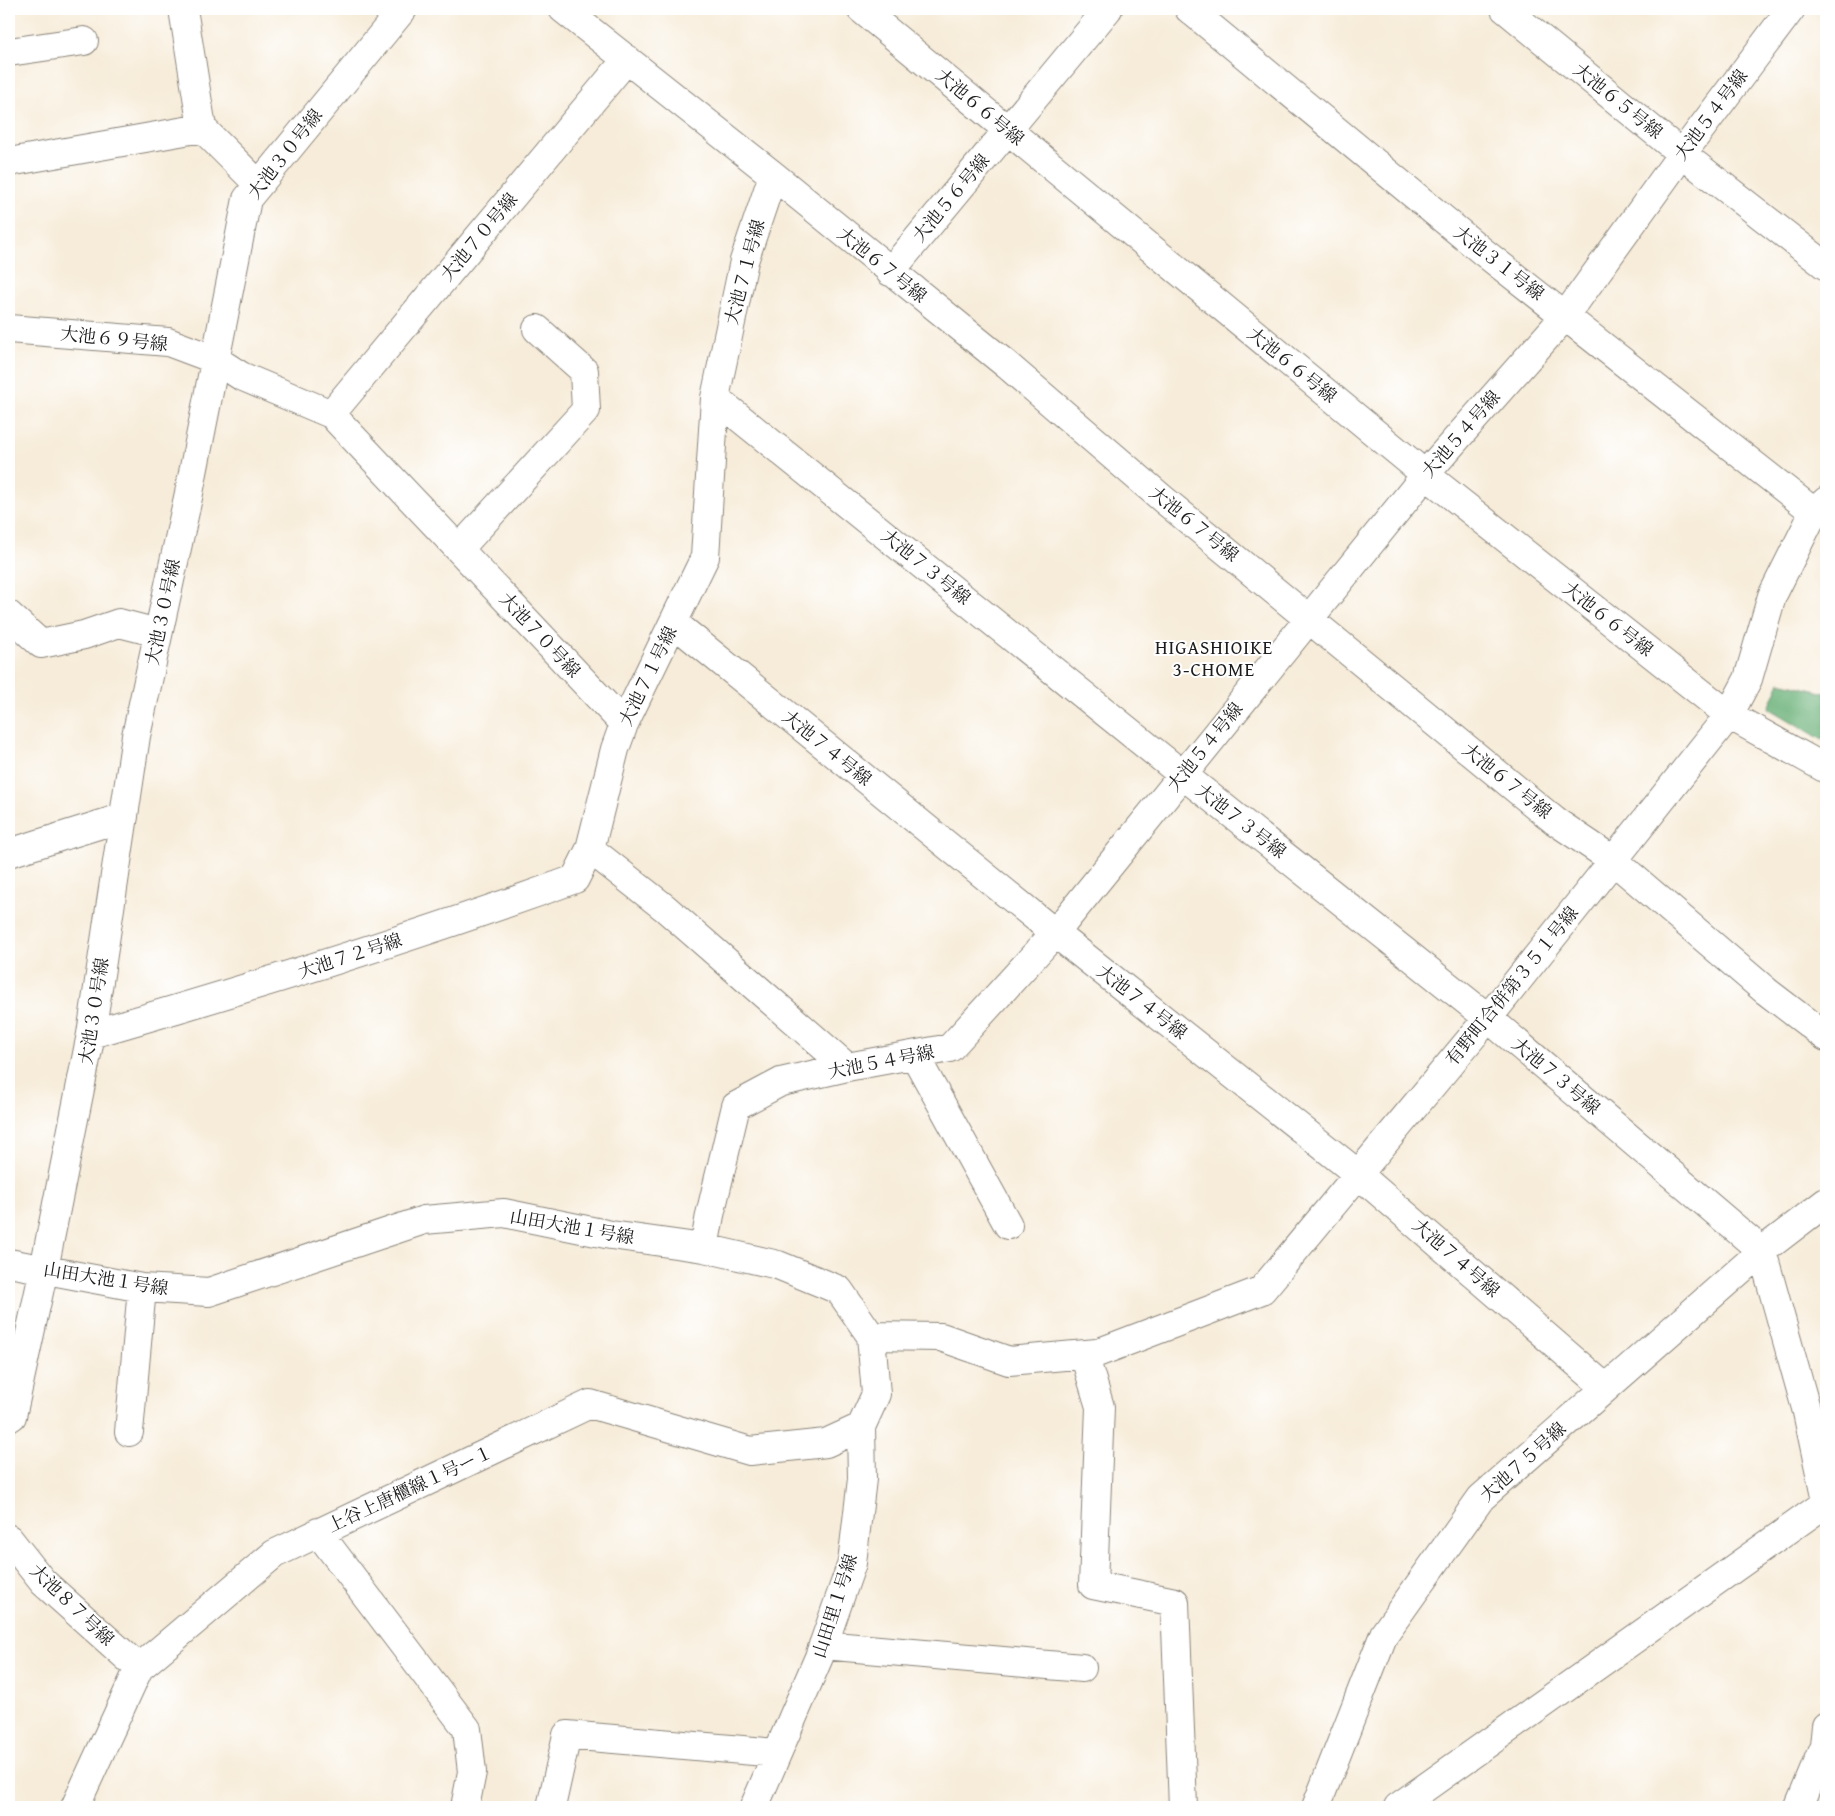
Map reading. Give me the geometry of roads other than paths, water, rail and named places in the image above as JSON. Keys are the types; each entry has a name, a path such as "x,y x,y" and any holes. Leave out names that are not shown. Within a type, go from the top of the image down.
{"street":[{"path":"183,9 202,128 258,184"},
{"name":"大池３０号線","path":"44,1269 92,1034 136,736 216,360 247,198 404,9"},
{"name":"大池６７号線","path":"563,9 773,175 890,272 1007,365 1164,500 1556,820 1613,860 1766,991 1826,1037"},
{"name":"大池６６号線","path":"861,9 1426,474 1729,715 1826,769"},
{"name":"大池５６号線","path":"890,272 1108,9"},
{"name":"大池３１号線","path":"1189,9 1430,208 1566,315 1820,506"},
{"name":"大池６５号線","path":"1505,9 1682,154 1826,266"},
{"name":"大池５４号線","path":"704,1248 736,1106 781,1082 847,1067 915,1056 950,1048 1055,933 1426,474 1566,315 1682,154 1791,9"},
{"path":"9,52 84,41"},
{"name":"大池７０号線","path":"331,414 627,59"},
{"path":"9,162 202,128"},
{"name":"大池７１号線","path":"590,849 615,749 624,724 705,557 715,398 744,261 773,175"},
{"name":"大池６９号線","path":"9,329 168,342 216,360"},
{"path":"458,549 586,410 584,370 537,330"},
{"name":"大池７０号線","path":"216,360 241,376 331,414 624,724"},
{"name":"大池７３号線","path":"715,398 1488,1018 1762,1251"},
{"name":"有野町合併第３５１号線","path":"1084,1354 1097,1353 1262,1290 1488,1018 1657,802 1729,715 1748,679 1772,596 1820,506"},
{"path":"9,614 41,644 84,635 119,624 158,633"},
{"name":"大池７４号線","path":"674,623 1055,933 1358,1174 1606,1388"},
{"path":"9,853 124,817"},
{"path":"590,849 665,908 847,1067"},
{"name":"大池７２号線","path":"92,1034 234,993 482,913 575,879 590,849"},
{"path":"915,1056 1008,1225"},
{"name":"大池７５号線","path":"1316,1807 1384,1634 1481,1498 1762,1251 1826,1202"},
{"name":"山田大池１号線","path":"9,1263 142,1288 208,1292 424,1220 504,1213 611,1235 704,1248 778,1265 839,1290 871,1336"},
{"path":"1398,1807 1826,1502 1807,1412 1762,1251"},
{"path":"9,1418 12,1416 44,1269"},
{"path":"129,1432 142,1288"},
{"path":"871,1336 941,1337 1009,1361 1084,1354 1100,1407 1092,1585 1175,1602 1183,1807"},
{"name":"山田里１号線","path":"754,1807 824,1645 852,1563 862,1479 861,1426 876,1394 871,1336"},
{"name":"上谷上唐櫃線１号ー１","path":"75,1807 139,1668 274,1554 318,1532 590,1404 750,1451 826,1442 861,1426"},
{"path":"318,1532 467,1730 472,1772 465,1807"},
{"name":"大池８７号線","path":"9,1539 43,1582 139,1668"},
{"path":"824,1645 1082,1668"},
{"path":"1799,1807 1824,1746 1826,1726"},
{"path":"551,1807 567,1735 777,1753"}],"district":[{"name":"HIGASHIOIKE 3-CHOME","path":"1214,658"}]}
